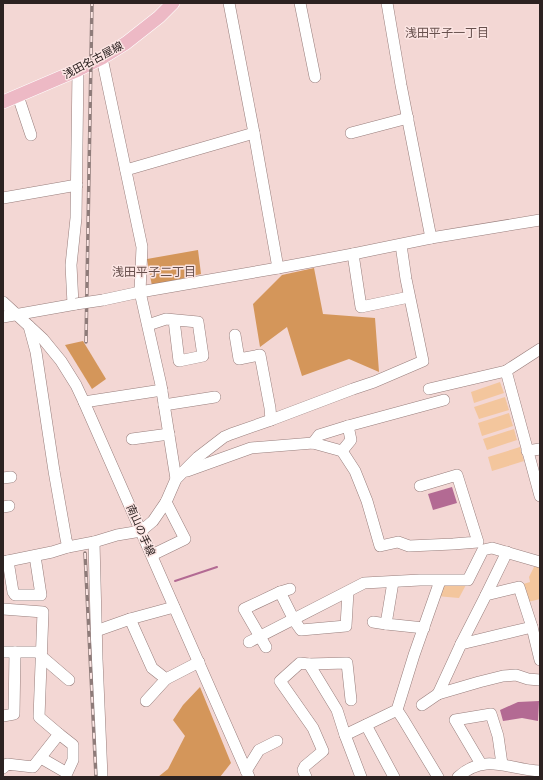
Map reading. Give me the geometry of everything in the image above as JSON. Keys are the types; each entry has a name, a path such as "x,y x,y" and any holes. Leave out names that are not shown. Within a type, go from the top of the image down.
{"main road":[{"name":"浅田名古屋線","path":"3,102 78,70 102,58 126,43 173,3"}],"street":[{"path":"229,3 278,268"},
{"path":"300,3 314,77"},
{"path":"387,3 401,85 431,238"},
{"path":"102,58 142,247 140,292 162,390 169,434 180,475"},
{"path":"74,304 71,265 76,218 78,70"},
{"path":"18,96 31,135"},
{"path":"351,133 408,118"},
{"path":"126,170 254,132"},
{"path":"3,198 77,185"},
{"path":"3,317 278,268 431,238 540,220"},
{"path":"35,556 41,595 15,595 5,562 94,542 117,535 141,531 153,521 166,502 180,475 198,457 224,437 374,382 422,361 409,297 401,245"},
{"path":"352,254 361,307 409,297"},
{"name":"南山の手線","path":"3,302 43,339 76,385 199,662 247,775"},
{"path":"148,325 166,319 174,320"},
{"path":"29,326 36,352 54,471 68,547"},
{"path":"235,335 239,359 260,355 271,420"},
{"path":"430,389 506,370 540,350"},
{"path":"506,370 540,496"},
{"path":"84,402 162,390"},
{"path":"164,405 215,397"},
{"path":"313,443 319,435 444,400"},
{"path":"342,451 351,440 348,426"},
{"path":"132,439 169,434"},
{"path":"180,475 250,448 313,443 342,451 355,471 367,501 380,546 398,542 409,546 478,542 457,475 420,486"},
{"path":"527,451 540,449"},
{"path":"152,555 185,539 166,502"},
{"path":"94,542 102,777"},
{"path":"249,642 364,583 420,580 468,580 483,550 492,548 540,562"},
{"path":"438,694 507,552"},
{"path":"345,735 396,710 440,581"},
{"path":"386,624 393,582"},
{"path":"486,595 519,587 532,627 540,660"},
{"path":"266,647 244,609 285,591 294,620 301,630 346,626 348,592"},
{"path":"96,631 130,619 174,607"},
{"path":"3,608 43,612 39,717 73,745 73,760 67,773 41,758"},
{"path":"130,619 152,668 166,679"},
{"path":"373,622 424,628"},
{"path":"461,644 532,627"},
{"path":"3,652 41,654 69,680"},
{"path":"3,716 14,714 15,652"},
{"path":"146,701 166,679 199,662"},
{"path":"306,777 303,770 305,766 323,751 313,728 280,681 300,664 347,663 351,700"},
{"path":"309,664 337,710 361,777"},
{"path":"422,705 438,694 504,676 516,675 528,679 540,680"},
{"path":"396,710 438,777"},
{"path":"481,764 455,720 491,714 498,736 502,764"},
{"path":"366,725 394,777"},
{"path":"3,768 7,764 33,767 59,734"},
{"path":"247,775 259,750 277,741"},
{"path":"462,776 481,764 502,764 532,773"}],"shaded area":[{"path":"198,250 201,274 152,286 147,259"},
{"path":"314,268 323,314 375,318 379,372 349,359 302,376 287,327 260,347 253,304 282,275"},
{"path":"83,341 106,379 92,389 65,345"},
{"path":"500,382 504,393 474,403 471,392"},
{"path":"505,397 509,410 479,419 474,407"},
{"path":"509,413 513,426 482,436 478,423"},
{"path":"514,429 517,440 487,450 483,439"},
{"path":"520,447 524,461 492,471 488,457"},
{"path":"452,487 457,503 433,510 428,494"},
{"path":"540,566 540,599 528,602 523,584 530,582 529,577 534,567"},
{"path":"468,581 459,598 436,596 441,582"},
{"path":"200,687 231,763 220,777 158,777 168,769 185,736 173,720 183,705"},
{"path":"539,701 538,721 522,718 503,721 500,710 518,702"}],"waterway":[{"path":"175,581 217,567"}],"railway":[{"path":"86,342 92,3"},
{"path":"85,553 96,777"}],"district":[{"name":"浅田平子一丁目","path":"447,33"},
{"name":"浅田平子二丁目","path":"154,272"}]}
